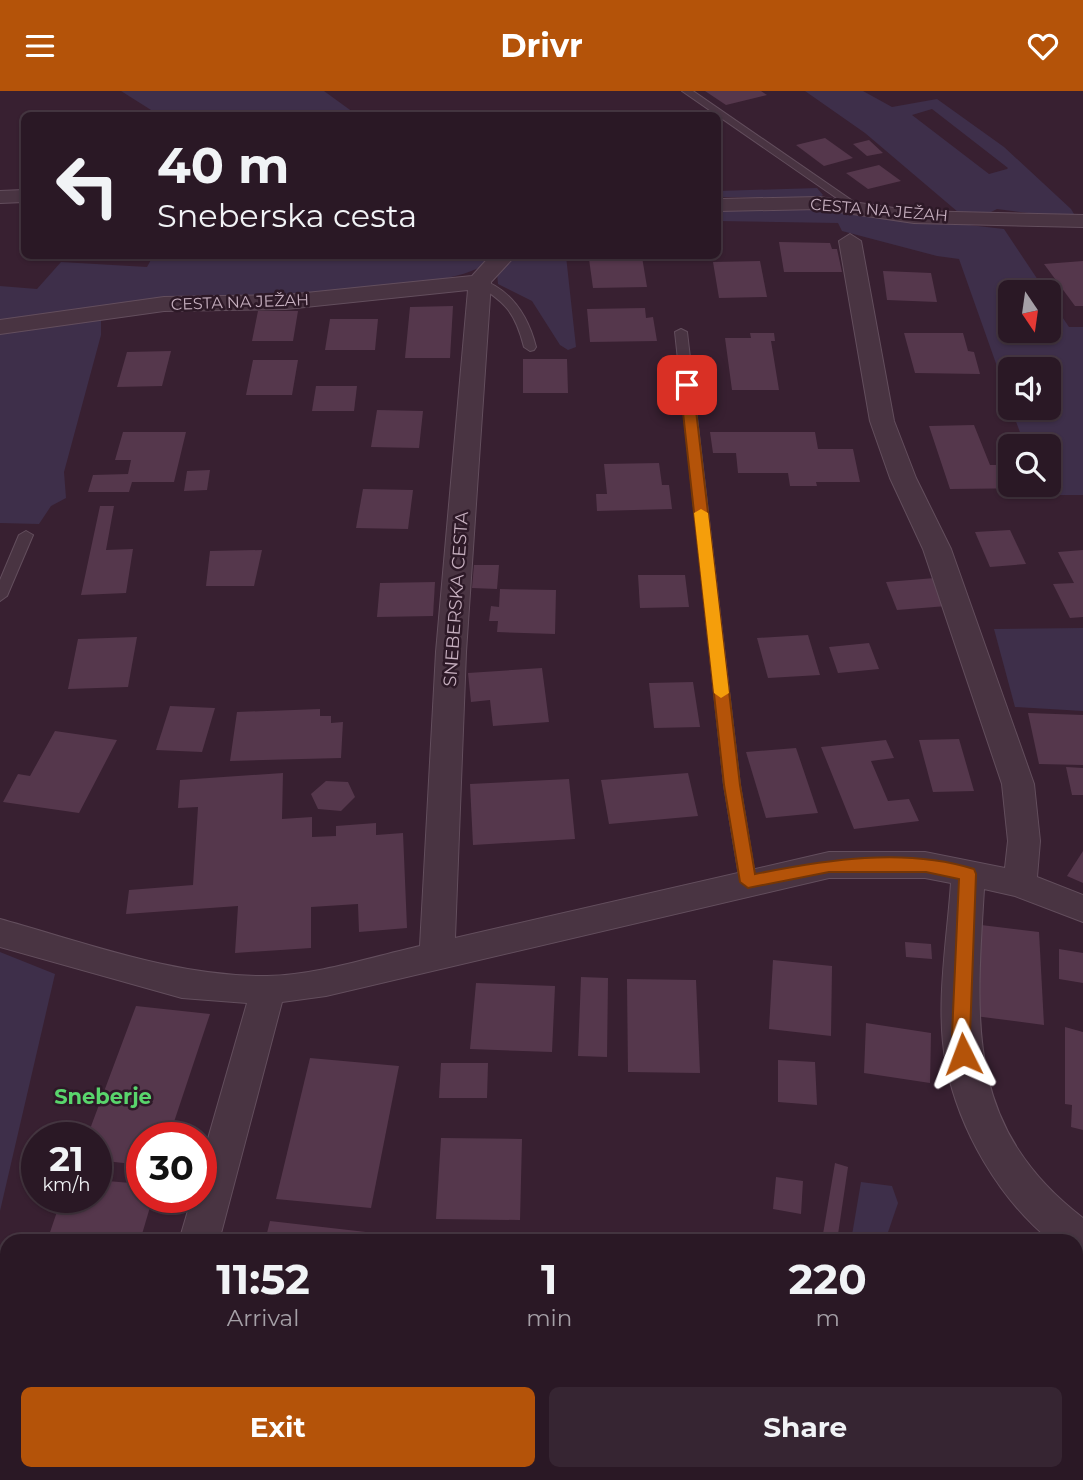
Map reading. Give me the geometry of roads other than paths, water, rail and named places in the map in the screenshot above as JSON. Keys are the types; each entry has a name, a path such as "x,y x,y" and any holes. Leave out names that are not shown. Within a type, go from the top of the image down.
{"street":[{"path":"0,197 21,196"},
{"name":"CESTA NA JEŽAH","path":"721,205 819,203 855,206 914,217 1083,221"},
{"path":"850,241 882,421 903,478 937,549 1018,784 1024,841 1020,884"},
{"path":"480,282 485,273 501,259"},
{"name":"CESTA NA JEŽAH","path":"0,327 139,307 286,302 480,282"},
{"name":"SNEBERSKA CESTA","path":"437,954 452,652 480,282"},
{"path":"0,933 182,984 268,990 326,982 748,882 829,866 926,866 1020,884 1083,909"},
{"path":"968,874 961,1035 966,1073 993,1140 1019,1184 1053,1221 1072,1234"},
{"path":"201,1234 268,990"}],"lane":[{"path":"687,91 718,112"},
{"path":"721,114 855,206"},
{"path":"480,282 508,300 523,319 530,347"},
{"path":"681,332 732,785 748,882"},
{"path":"0,596 26,535"}],"district":[{"name":"Sneberje","path":"103,1096"}]}
